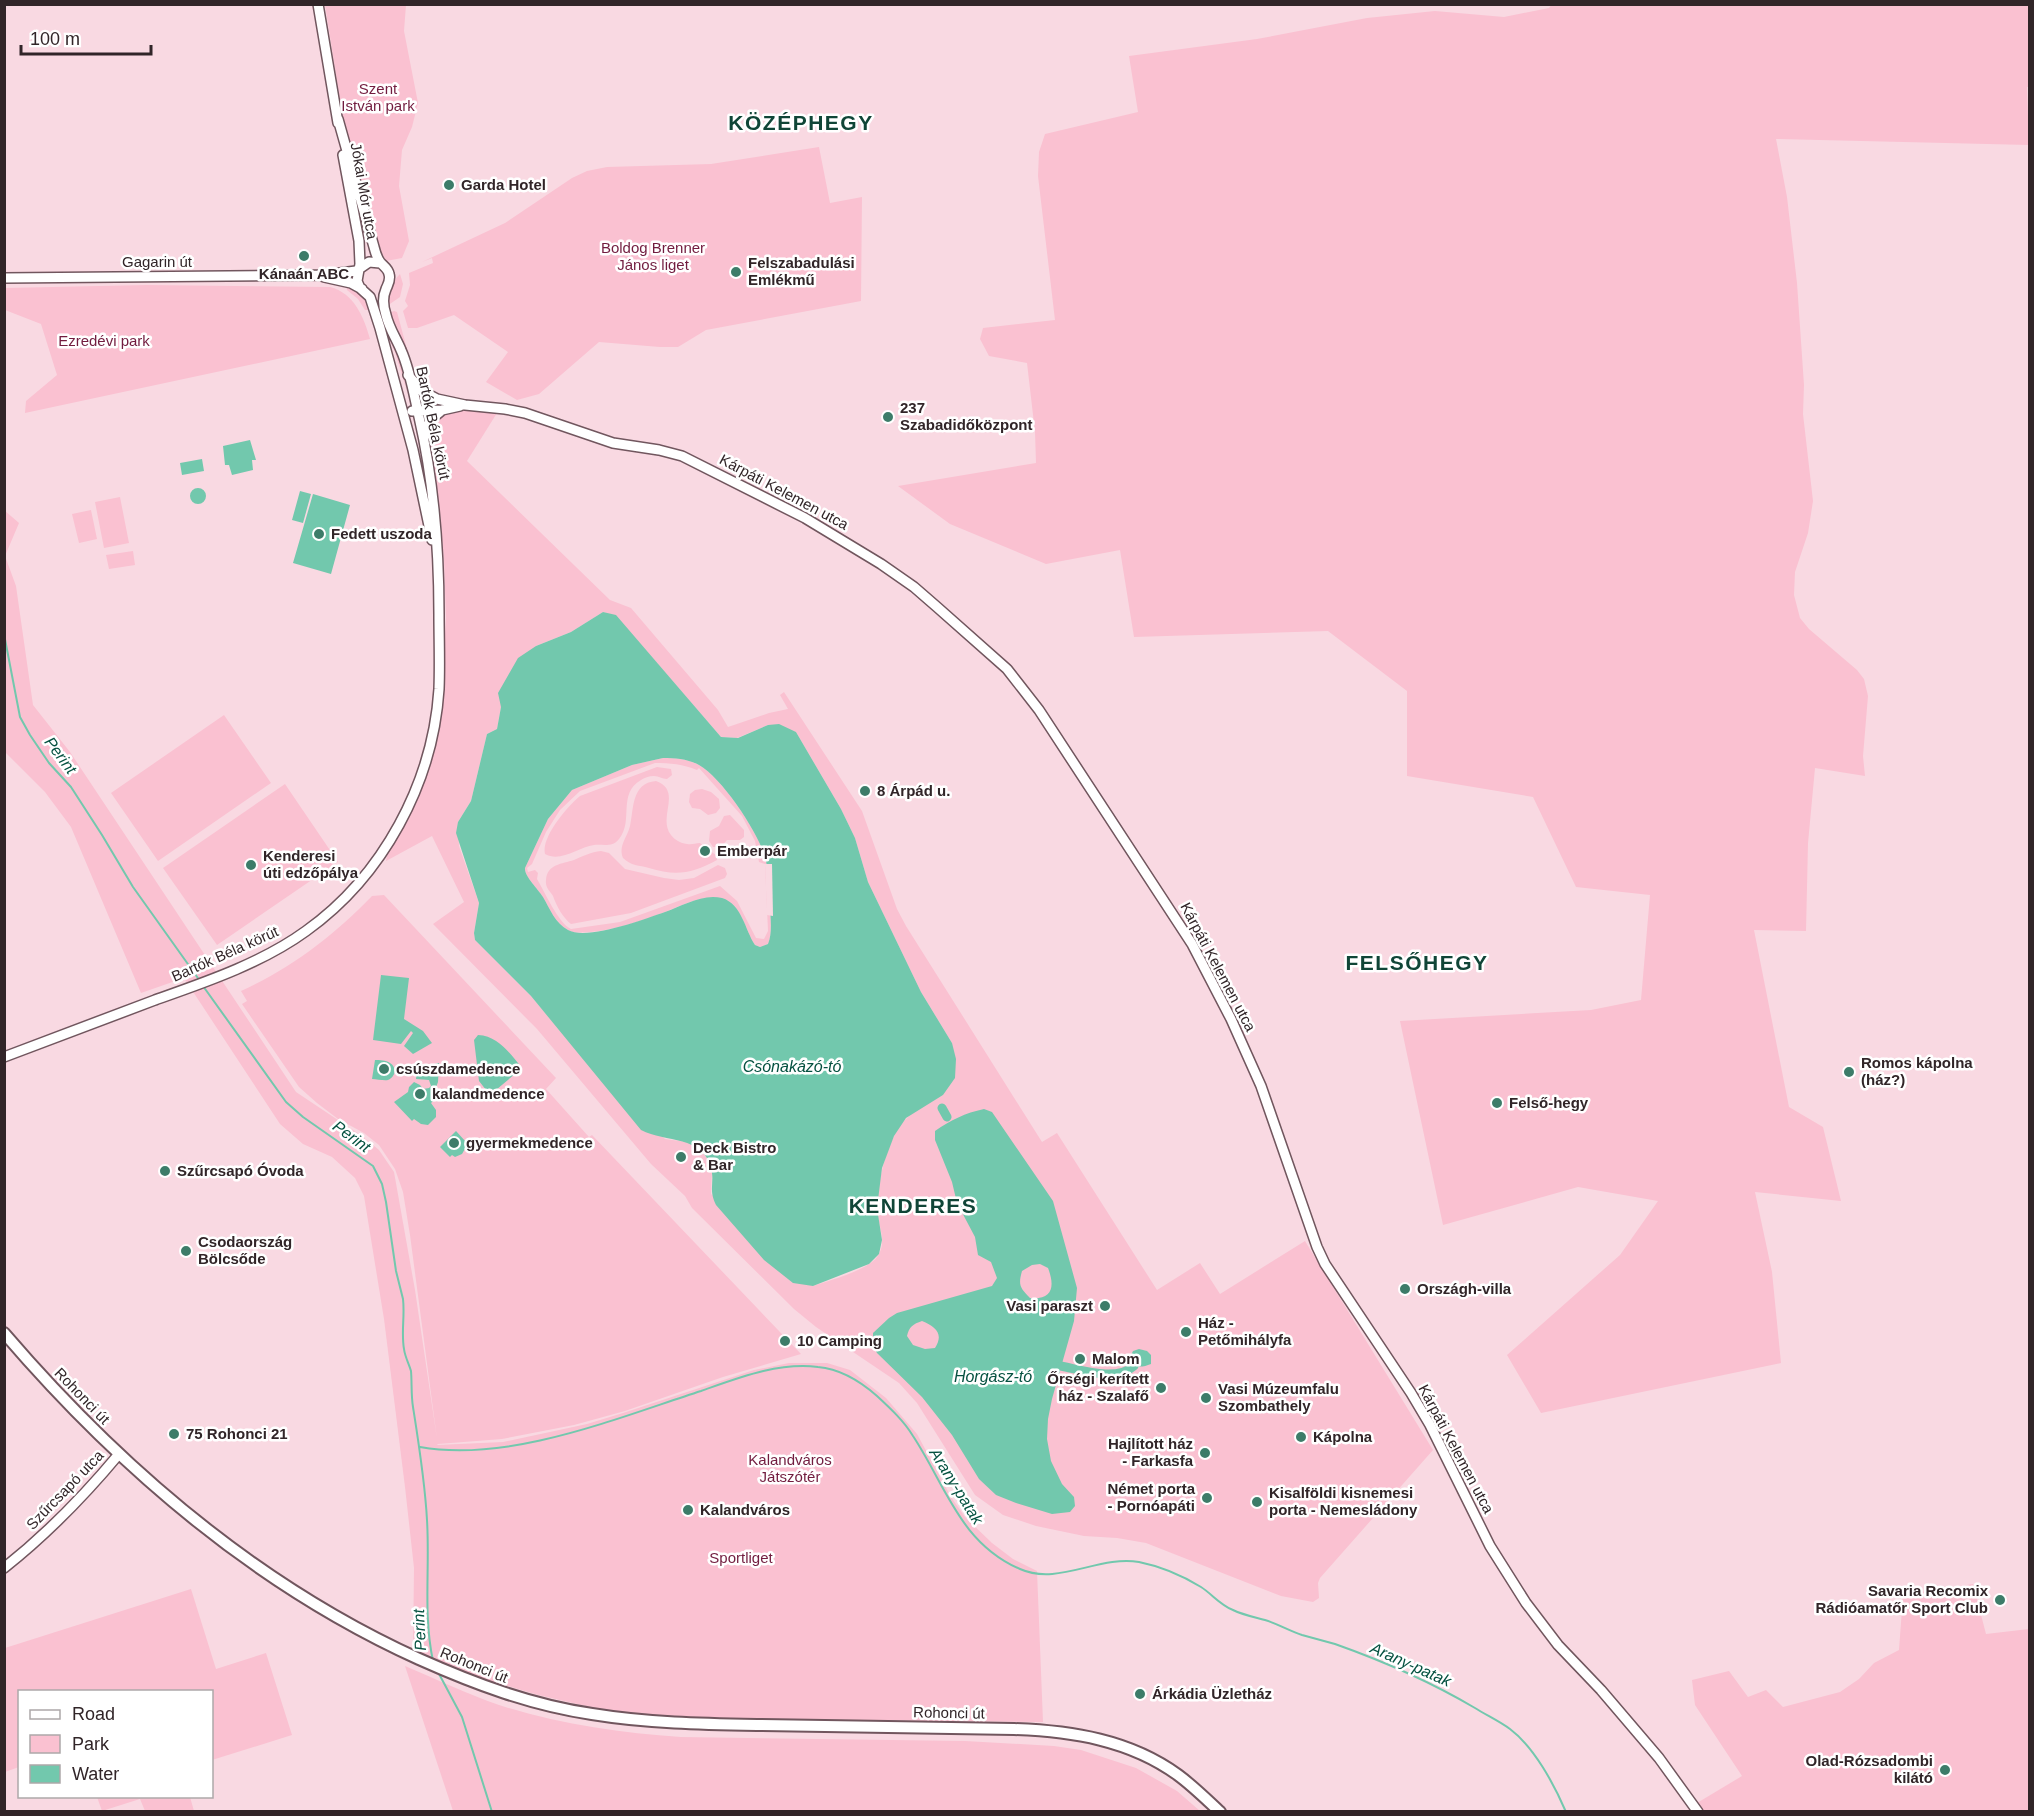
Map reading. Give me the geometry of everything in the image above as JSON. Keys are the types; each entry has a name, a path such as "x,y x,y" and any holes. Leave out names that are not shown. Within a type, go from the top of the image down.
{"main road":[{"name":"Rohonci út","path":"4,1333 82,1419 119,1455 178,1505 260,1568 333,1614 406,1653 465,1680 502,1694 589,1714 631,1720 715,1724 1048,1730 1098,1739 1141,1754 1178,1775 1220,1812"}],"street":[{"name":"Jókai Mór utca","path":"318,4 359,241 360,268"},
{"name":"Jókai Mór utca","path":"338,119 380,263"},
{"name":"Gagarin út","path":"4,278 310,276 348,272 369,262 380,263"},
{"name":"Bartók Béla körút","path":"4,1057 224,974 290,942 337,906 359,883 391,839 414,792 431,741 438,690 439,598 436,516 418,411 402,352 389,326 383,306 389,274 386,267 380,263"},
{"name":"Bartók Béla körút","path":"360,268 357,279 373,304 404,413 427,508 439,598"},
{"name":"Gagarin út","path":"310,276 348,282 364,291"},
{"path":"364,291 377,293 386,287"},
{"name":"Kárpáti Kelemen utca","path":"408,375 422,391 430,396 465,405 506,409 549,420 613,443 671,452 805,518 849,543 914,587 963,628 1019,683 1094,792 1192,944 1231,1019 1261,1086 1313,1236 1325,1264 1421,1409 1503,1569 1558,1645 1601,1690 1659,1758 1698,1812"},
{"name":"Kárpáti Kelemen utca","path":"404,413 442,411 465,405"},
{"path":"424,444 428,424 434,415 442,411"},
{"name":"Szűrcsapó utca","path":"4,1568 41,1538 72,1508 119,1455"}],"green space":[{"path":"1552,4 2029,5 2030,87 2027,87 2029,145 1776,139 1787,197 1797,283 1804,385 1803,414 1813,501 1808,533 1795,572 1794,595 1800,618 1809,629 1857,670 1864,679 1868,696 1863,756 1865,776 1815,768 1808,843 1806,931 1754,930 1789,1107 1823,1127 1841,1201 1755,1192 1772,1272 1781,1363 1541,1413 1507,1355 1620,1255 1658,1201 1578,1187 1443,1225 1400,1021 1591,1010 1641,1000 1650,895 1576,887 1533,797 1407,776 1407,691 1328,631 1134,637 1120,550 1046,564 950,524 898,486 1036,463 1027,363 989,356 980,339 983,328 1055,320 1038,176 1039,152 1045,134 1138,112 1129,56 1257,39 1367,18 1435,11 1504,17 1549,8"},
{"name":"Szent István park","path":"325,5 406,5 404,31 418,103 412,127 402,150 399,186 409,241 402,258 386,261 379,248 342,113"},
{"name":"Boldog Brenner János liget","path":"819,147 830,203 862,197 861,301 706,330 678,347 599,342 539,394 517,400 486,382 508,352 454,315 417,328 408,328 403,311 408,306 405,301 410,285 409,273 433,263 432,258 422,262 505,223 572,178 587,171 607,167 711,164"},
{"path":"400,274 403,284 400,297 387,306 391,288"},
{"name":"Ezredévi park","path":"147,285 330,287 352,300 365,322 370,339 25,413 26,401 57,375 41,324 5,310 5,288"},
{"path":"346,285 365,296 371,310 365,310 358,299 347,290"},
{"path":"397,312 411,364 389,313"},
{"path":"381,315 383,315 398,354 408,395 395,352"},
{"path":"459,411 497,413 467,461 610,600 631,608 718,710 728,727 788,709 780,695 784,692 862,811 897,909 906,926 1042,1142 1057,1133 1157,1290 1200,1263 1220,1294 1305,1241 1433,1450 1320,1578 1319,1598 1313,1602 1281,1596 1146,1543 1084,1536 1036,1526 1003,1515 975,1495 917,1403 899,1383 816,1327 794,1309 692,1208 685,1196 651,1164 537,1029 433,924 464,902 432,836 386,861 387,854 420,791 441,698 446,618 444,560 429,433 434,422 442,415","holes":["603,612 616,616 721,737 737,738 768,725 796,732 841,809 855,838 868,882 921,992 952,1043 943,1095 908,1117 901,1124 889,1146 878,1198 877,1214 882,1243 879,1254 875,1260 859,1270 813,1286 711,1194 712,1170 707,1158 698,1147 687,1142 665,1139 577,1051 531,996 475,940 479,903 459,846 458,822 471,801 487,734 497,729 501,707 536,646 571,632"]},
{"path":"120,497 129,543 104,548 95,502"},
{"path":"4,510 19,523 5,556 16,586 33,705 70,752 296,1092 362,1136 379,1150 394,1172 415,1290 437,1439 410,1235 403,1192 395,1169 379,1145 364,1133 338,1119 299,1087 242,1004 247,1001 241,991 278,972 311,950 342,925 372,896 384,895 556,1078 546,1089 589,1137 592,1135 801,1354 723,1377 625,1411 574,1425 502,1439 437,1445 503,1442 587,1424 754,1370 789,1363 827,1363 850,1370 886,1398 917,1434 951,1497 965,1517 1013,1559 1037,1571 1043,1722 629,1716 538,1695 471,1675 413,1651 414,1568 384,1319 364,1196 355,1178 332,1157 303,1144 280,1124 184,978 141,993 71,827 45,792 5,752"},
{"path":"91,510 97,539 79,543 72,514"},
{"path":"133,551 135,565 109,569 106,555"},
{"path":"224,715 271,783 158,861 111,793"},
{"path":"663,758 690,761 699,765 718,781 738,806 755,834 765,857 769,880 771,924 768,944 760,947 755,945 734,906 729,901 714,898 685,904 637,922 599,931 573,932 556,920 525,871 548,819 572,790 632,765","holes":["655,763 682,765 697,770 699,768 742,816 755,841 759,862 765,864 768,931 764,939 756,938 737,901 720,886 620,922 571,929 566,926 552,907 537,879 538,873 535,870 528,872 527,868 532,864 546,832 560,810 580,791"]},
{"path":"657,767 671,769 672,775 667,779 656,776 648,777 634,786 627,800 623,832 616,842 610,845 588,846 563,856 545,854 547,839 551,831 568,807 580,796"},
{"path":"656,781 664,785 668,791 667,828 671,835 684,844 700,843 717,856 717,860 691,871 675,873 635,865 623,858 622,846 630,826 635,798 642,786"},
{"name":"Kenderesi úti edzőpálya","path":"285,784 338,862 217,945 163,868"},
{"path":"702,789 711,792 719,799 720,808 716,813 708,815 700,809 692,808 689,802 690,794"},
{"path":"730,815 744,830 744,837 740,840 727,840 721,847 713,847 709,841 710,831 719,826 724,816"},
{"path":"601,851 609,853 625,869 664,878 679,880 694,878 718,865 725,868 727,874 725,878 631,913 571,924 560,911 547,887 547,875 556,866"},
{"path":"1973,1584 1986,1634 2029,1629 2029,1811 1704,1811 1697,1803 1742,1776 1695,1705 1692,1680 1729,1671 1748,1697 1766,1690 1783,1707 1840,1692 1859,1679 1874,1663 1899,1650 1903,1595"},
{"path":"191,1589 216,1669 266,1653 292,1735 213,1760 213,1690 18,1690 18,1767 5,1772 5,1648"},
{"path":"405,1666 475,1696 521,1712 589,1727 635,1733 681,1737 965,1741 1054,1746 1081,1750 1136,1768 1177,1791 1200,1811 453,1811"},
{"path":"97,1798 190,1798 194,1811 145,1811 140,1799 102,1811"}],"water":[{"path":"250,440 256,460 252,460 253,470 232,475 229,465 225,465 223,446"},
{"path":"202,459 204,471 182,475 180,463"},
{"path":"195,488 201,488 206,496 204,502 195,504 190,499 190,493"},
{"path":"300,491 311,494 303,523 292,520"},
{"path":"313,494 350,505 331,574 293,563"},
{"name":"Csónakázó-tó","path":"603,612 616,615 721,737 738,738 768,725 779,724 796,732 841,809 855,838 868,882 921,992 952,1043 956,1059 955,1078 943,1095 906,1118 894,1136 882,1168 877,1208 882,1240 879,1254 869,1264 813,1286 793,1283 764,1260 716,1205 712,1195 711,1168 707,1157 692,1145 641,1130 531,996 475,940 479,903 456,833 458,822 471,801 487,734 497,729 501,707 498,693 518,658 536,646 571,632","holes":["663,758 690,761 708,772 738,806 755,834 765,857 768,874 771,924 768,944 760,947 755,945 739,912 729,901 715,897 693,901 616,928 577,933 560,924 527,875 525,868 548,819 572,790 632,765"]},
{"path":"381,975 409,978 404,1019 423,1031 432,1043 413,1054 404,1046 413,1033 411,1031 401,1044 373,1040"},
{"path":"478,1035 498,1042 522,1068 490,1095 479,1081 474,1040"},
{"name":"csúszdamedence","path":"375,1060 387,1061 394,1067 395,1072 391,1079 372,1079"},
{"name":"kalandmedence","path":"439,1063 438,1082 432,1098 434,1100 431,1103 436,1110 436,1117 428,1125 421,1124 414,1119 412,1121 394,1102 408,1092 414,1082 423,1089 429,1088 431,1086 429,1080 416,1079 417,1068"},
{"name":"Horgász-tó","path":"984,1109 992,1112 1053,1201 1077,1288 1074,1321 1052,1399 1047,1439 1051,1461 1062,1484 1074,1497 1075,1506 1070,1512 1052,1514 996,1495 979,1479 952,1435 922,1397 877,1353 873,1346 873,1333 897,1313 992,1286 997,1278 991,1262 978,1255 975,1237 957,1203 952,1182 935,1140 935,1131 958,1117","holes":["1040,1264 1048,1268 1051,1281 1050,1290 1044,1297 1030,1298 1021,1286 1022,1271 1032,1265","922,1321 931,1326 939,1335 935,1348 925,1349 913,1345 907,1336 912,1326"]},
{"name":"gyermekmedence","path":"456,1131 466,1142 464,1144 466,1147 462,1154 450,1157 440,1147"},
{"path":"1139,1349 1151,1355 1151,1364 1138,1366 1131,1362 1129,1359 1133,1351"}],"pier":[{"path":"765,864 772,864 773,916 767,915"}],"waterway":[{"name":"Perint","path":"4,634 20,717 30,735 49,763 71,787 133,887 200,981"},
{"name":"Perint","path":"203,986 286,1102 303,1117 373,1166 382,1184 396,1271 403,1299 403,1343 411,1371 412,1402 425,1492 428,1538 428,1626 433,1661"},
{"path":"942,1108 947,1117"},
{"name":"Arany-patak","path":"420,1447 454,1450 490,1449 526,1443 599,1425 758,1372 803,1366 835,1370 864,1385 901,1420 925,1455 956,1512 968,1529 1000,1558 1020,1569 1049,1574 1124,1561 1147,1564 1194,1583 1237,1612 1335,1644 1406,1673 1458,1698 1510,1729 1527,1746 1542,1767 1566,1812"},
{"path":"1061,1366 1099,1374 1127,1371 1134,1366"},
{"name":"Perint","path":"438,1672 462,1717 492,1812"}],"place":[{"name":"Garda Hotel","path":"449,185"},
{"name":"Kánaán ABC","path":"304,256"},
{"name":"Felszabadulási Emlékmű","path":"736,272"},
{"name":"237 Szabadidőközpont","path":"888,417"},
{"name":"Fedett uszoda","path":"319,534"},
{"name":"8 Árpád u.","path":"865,791"},
{"name":"Emberpár","path":"705,851"},
{"name":"Kenderesi úti edzőpálya","path":"251,865"},
{"name":"csúszdamedence","path":"384,1069"},
{"name":"Romos kápolna (ház?)","path":"1849,1072"},
{"name":"kalandmedence","path":"420,1094"},
{"name":"Felső-hegy","path":"1497,1103"},
{"name":"gyermekmedence","path":"454,1143"},
{"name":"Deck Bistro & Bar","path":"681,1157"},
{"name":"Szűrcsapó Óvoda","path":"165,1171"},
{"name":"Csodaország Bölcsőde","path":"186,1251"},
{"name":"Országh-villa","path":"1405,1289"},
{"name":"Vasi paraszt","path":"1105,1306"},
{"name":"Ház - Petőmihályfa","path":"1186,1332"},
{"name":"10 Camping","path":"785,1341"},
{"name":"Malom","path":"1080,1359"},
{"name":"Őrségi kerített ház - Szalafő","path":"1161,1388"},
{"name":"Vasi Múzeumfalu Szombathely","path":"1206,1398"},
{"name":"75 Rohonci 21","path":"174,1434"},
{"name":"Kápolna","path":"1301,1437"},
{"name":"Hajlított ház - Farkasfa","path":"1205,1453"},
{"name":"Német porta - Pornóapáti","path":"1207,1498"},
{"name":"Kisalföldi kisnemesi porta - Nemesládony","path":"1257,1502"},
{"name":"Kalandváros","path":"688,1510"},
{"name":"Savaria Recomix Rádióamatőr Sport Club","path":"2000,1600"},
{"name":"Árkádia Üzletház","path":"1140,1694"},
{"name":"Olad-Rózsadombi kilátó","path":"1945,1770"}],"district":[{"name":"KÖZÉPHEGY","path":"801,123"},
{"name":"FELSŐHEGY","path":"1417,963"},
{"name":"KENDERES","path":"913,1206"}],"park label":[{"name":"Kalandváros Játszótér","path":"790,1468"},
{"name":"Sportliget","path":"741,1558"}]}
